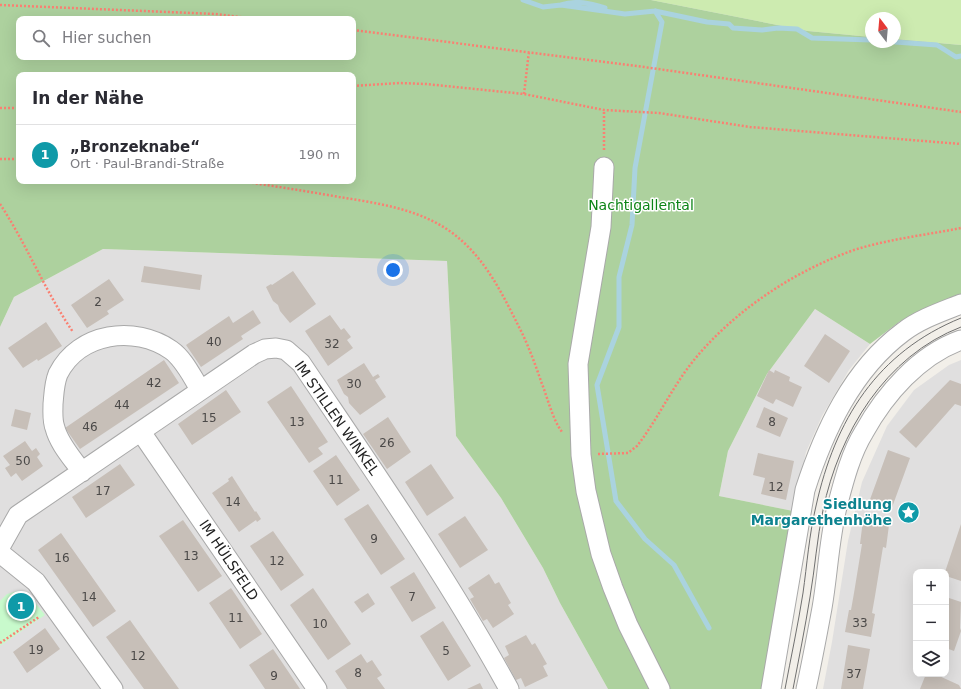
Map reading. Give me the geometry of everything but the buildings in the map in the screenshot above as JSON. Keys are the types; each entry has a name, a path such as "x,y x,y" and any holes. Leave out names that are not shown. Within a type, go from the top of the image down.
{"street":[{"path":"604,167 601,227 578,364 581,455 586,491 603,561 628,625 660,689"},
{"path":"771,689 805,490 832,422 849,390 880,352 904,331 932,316 961,304"},
{"path":"82,472 57,435 53,418 54,394 59,374 73,355 84,347 95,340 121,335 149,340 174,352 200,390"},
{"path":"806,689 822,609 837,505 847,472 863,433 884,402 903,378 927,358 961,340"},
{"name":"IM STILLEN WINKEL","path":"0,547 18,515 254,354 265,349 276,348 286,350 301,363 431,558 484,643 508,689"},
{"name":"IM HÜLSFELD","path":"141,432 317,689"},
{"path":"0,553 36,582 113,689"}],"path":[{"path":"0,5 215,14 231,16"},
{"path":"356,30 529,51 961,112"},
{"path":"524,94 529,51"},
{"path":"356,86 399,83 426,84 524,94 604,110 659,113 750,127 961,144"},
{"path":"0,108 16,108"},
{"path":"604,110 604,167"},
{"path":"0,159 16,159"},
{"path":"259,184 370,202 397,208 426,219 451,232 469,248 487,269 500,290 534,359 548,400 564,434"},
{"path":"0,204 24,243 66,322 84,347"},
{"path":"591,454 628,453 637,446 647,433 693,360 720,332 777,288 805,272 855,250 884,242 961,228"},
{"path":"0,643 53,607"}],"shaded area":[{"path":"103,249 447,261 456,436 501,498 543,568 560,603 608,689 0,689 0,327 14,297"},
{"path":"815,309 870,344 849,370 822,416 806,452 793,511 719,496 728,451 767,374"},
{"name":"Siedlung Margarethenhöhe","path":"961,360 961,689 823,689 848,541 862,482 887,426 914,390 949,365"}],"green space":[{"name":"Nachtigallental","path":"0,0 651,0 808,31 865,36 865,48 901,48 901,40 961,45 961,296 899,322 870,344 815,309 767,374 728,451 719,496 793,511 763,689 608,689 560,603 543,568 501,498 456,436 447,261 103,249 14,297 0,327"},
{"path":"651,0 961,0 961,45 901,40 901,12 865,12 865,36 808,31"},
{"path":"18,591 29,595 45,615 0,646 0,601 7,594"}],"waterway":[{"path":"523,0 543,7 561,5 625,14 655,11 707,22 729,24 733,28 762,30 778,28 797,29 812,38 865,40"},
{"path":"561,5 567,3 583,3 605,8"},
{"path":"655,11 662,22 635,168 632,225 619,277 619,327 597,385 616,501 645,539 674,565 709,628"},
{"path":"901,42 937,45 956,57 961,56"}],"tram line":[{"path":"785,689 801,605 816,506 824,475 835,445 848,418 864,392 883,370 906,350 931,332 961,318"},
{"path":"793,689 812,586 823,510 830,481 841,453 854,426 870,400 888,377 910,357 934,340 961,327"}],"place":[{"name":"Siedlung Margarethenhöhe","path":"908,512"},
{"name":"„Bronzeknabe“","path":"21,606"}]}
